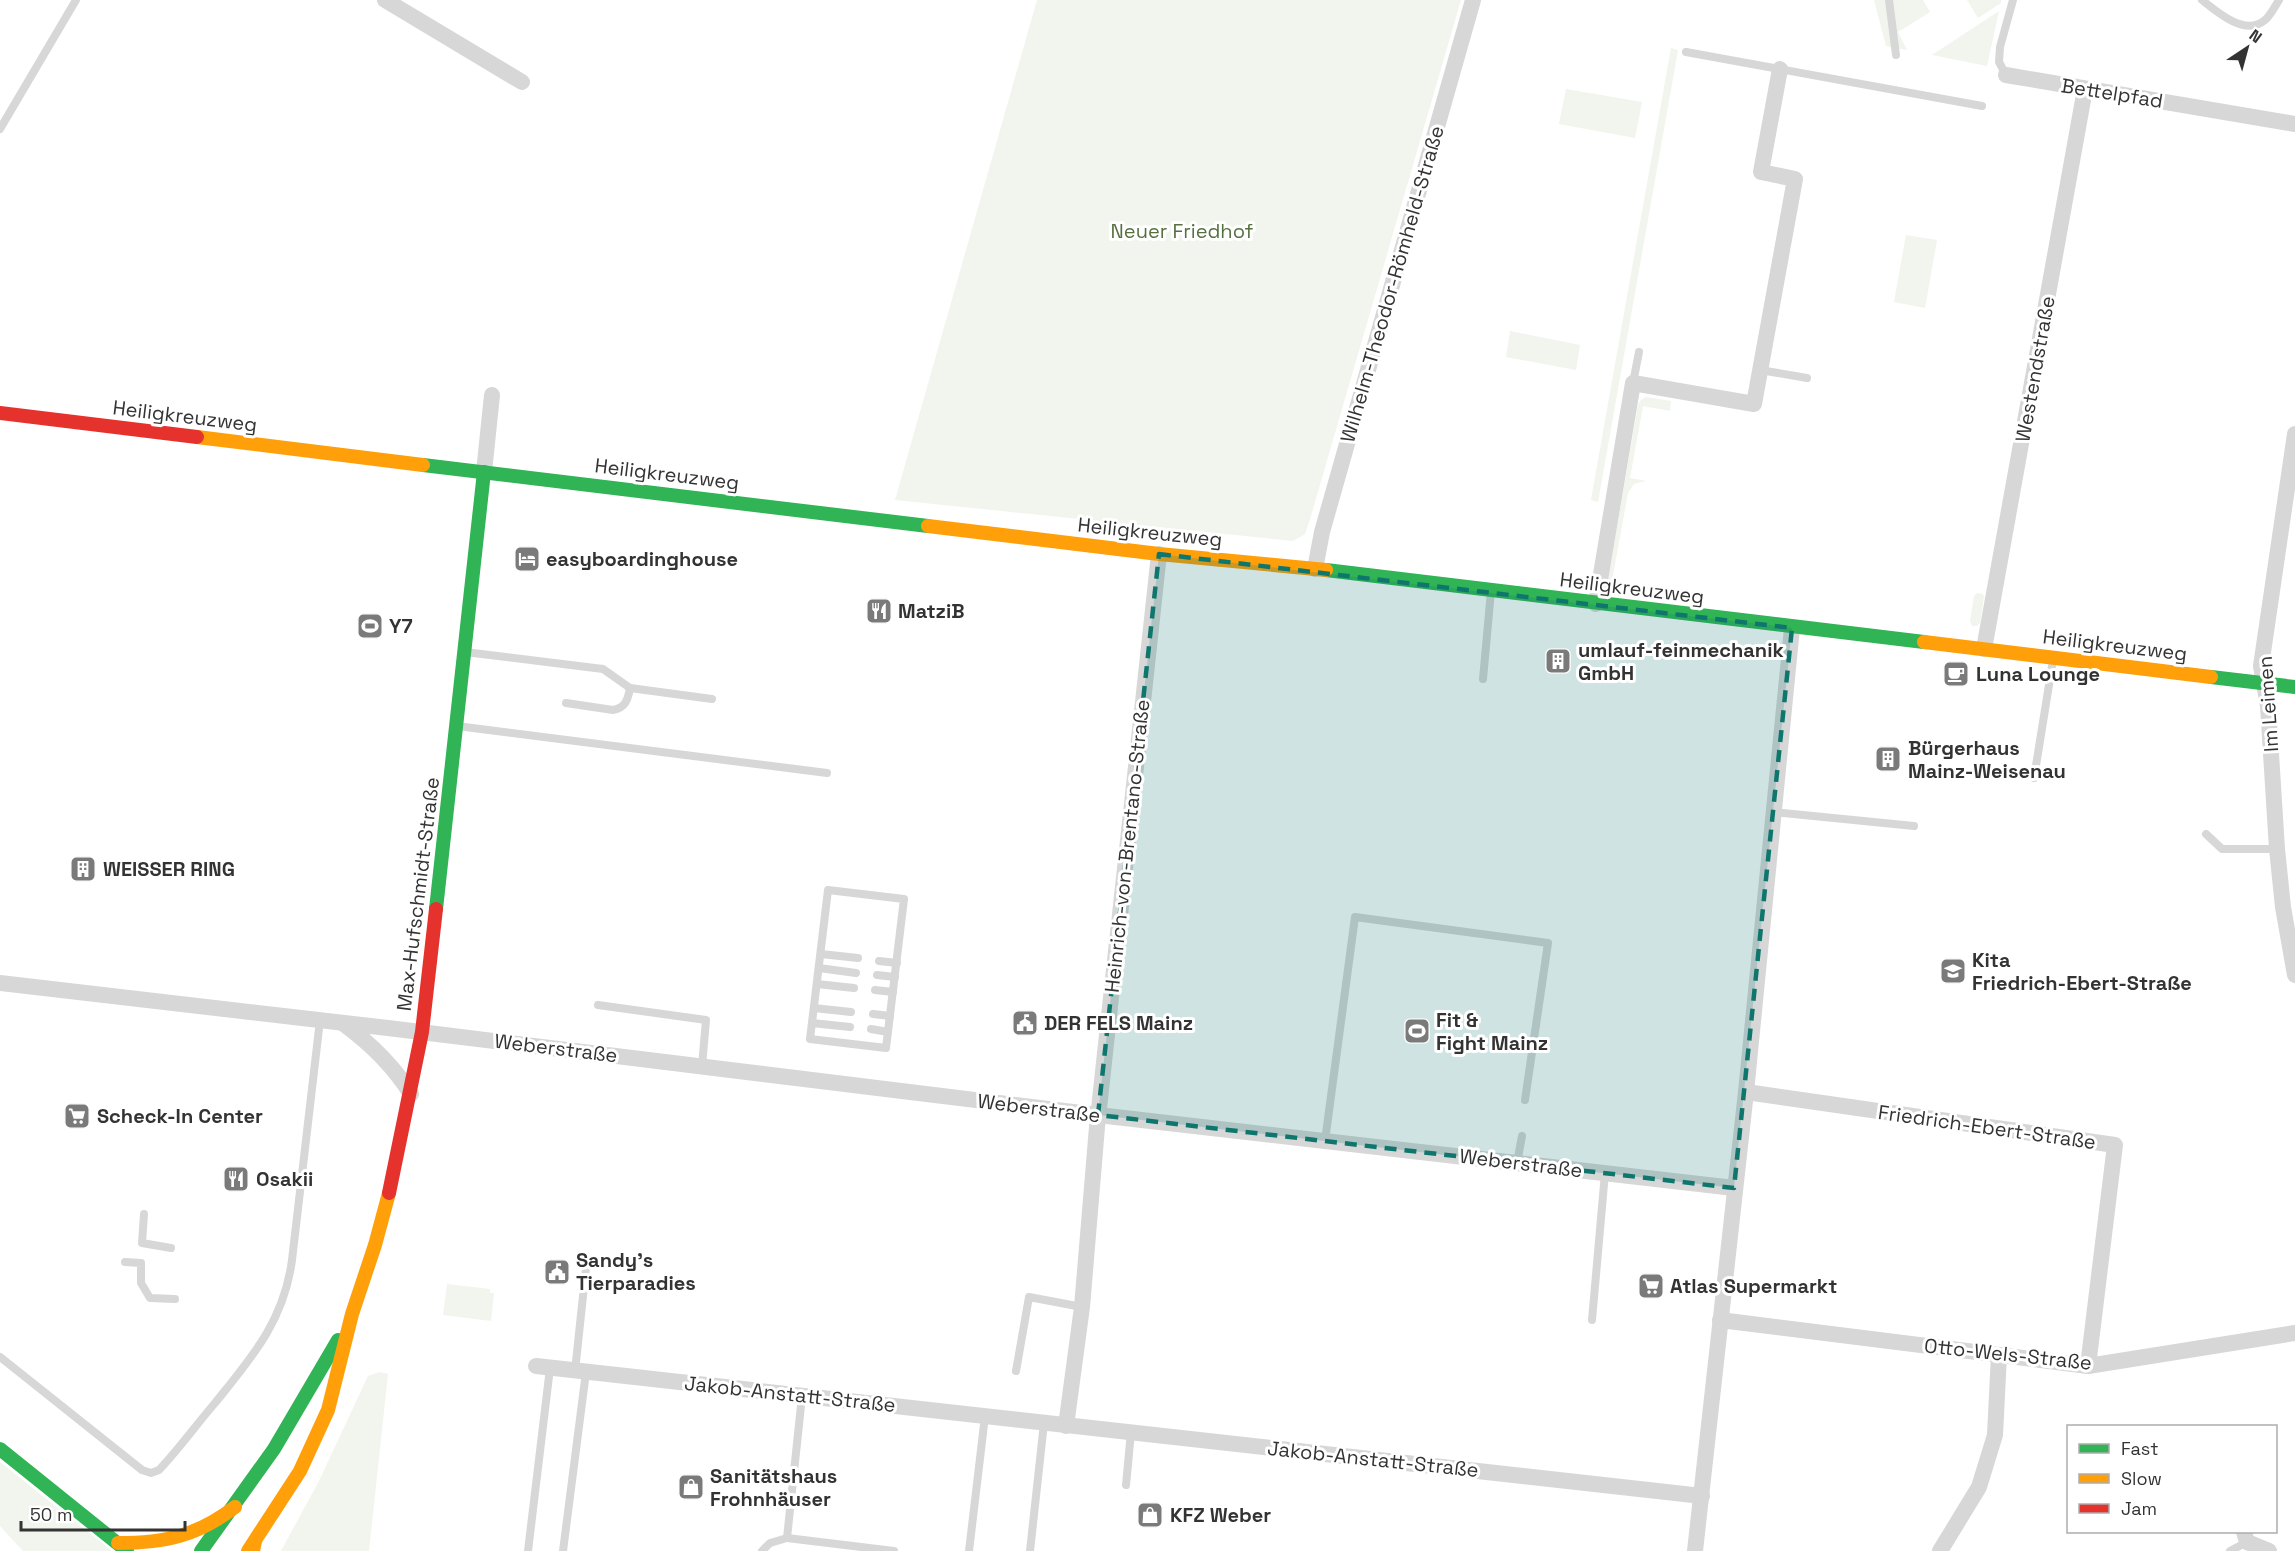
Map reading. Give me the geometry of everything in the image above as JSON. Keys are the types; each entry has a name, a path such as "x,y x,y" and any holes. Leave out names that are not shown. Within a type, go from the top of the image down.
{"main road":[{"name":"Heiligkreuzweg","path":"0,413 1159,554 1315,569 2295,687"},
{"name":"Max-Hufschmidt-Straße","path":"252,1548 300,1471 317,1436 336,1384 352,1314 378,1237 411,1094 422,1032 484,472"},
{"name":"Max-Hufschmidt-Straße","path":"201,1551 235,1507 287,1428 352,1314"},
{"path":"0,1449 123,1547 189,1536 219,1520 235,1507"}],"street":[{"path":"386,0 522,82"},
{"name":"Wilhelm-Theodor-Römheld-Straße","path":"1315,569 1322,532 1473,0"},
{"path":"1596,604 1633,383 1754,404 1795,179 1761,172 1780,69"},
{"name":"Bettelpfad","path":"2006,75 2295,124"},
{"name":"Westendstraße","path":"1983,649 2085,89"},
{"path":"484,472 492,395"},
{"name":"Im Leimen","path":"2295,434 2261,666 2265,683 2283,907 2295,975"},
{"name":"Heinrich-von-Brentano-Straße","path":"1066,1426 1082,1307 1098,1115 1159,554"},
{"path":"1695,1551 1746,1092 1792,628"},
{"name":"Weberstraße","path":"0,983 1098,1115 1734,1188"},
{"path":"344,1023 382,1055 400,1076 411,1094"},
{"name":"Friedrich-Ebert-Straße","path":"1746,1092 2115,1145 2088,1366"},
{"name":"Otto-Wels-Straße","path":"1720,1320 2088,1366 2295,1333"},
{"path":"1940,1551 1979,1487 1995,1435 1999,1355"},
{"name":"Jakob-Anstatt-Straße","path":"543,1367 1702,1496"},
{"path":"2246,1537 2270,1551"}],"lane":[{"path":"0,129 76,0"},
{"path":"1889,0 1896,56"},
{"name":"Bettelpfad","path":"2006,75 1999,62 2000,47 2013,0"},
{"path":"2202,0 2223,16 2242,25 2254,25 2265,20 2279,0"},
{"path":"1686,52 1982,106"},
{"path":"1633,383 1639,352"},
{"path":"1760,370 1807,378"},
{"path":"1483,679 1491,591"},
{"path":"465,652 603,669 630,688 712,699"},
{"path":"2034,778 2053,658"},
{"path":"566,703 620,709 629,697 630,688"},
{"path":"457,726 827,773"},
{"path":"1773,812 1914,826"},
{"path":"2206,834 2222,849 2277,849"},
{"path":"828,890 904,899 897,963 886,1048 810,1039 828,890"},
{"path":"1325,1141 1355,917 1548,943 1526,1100"},
{"path":"821,954 858,958"},
{"path":"879,961 897,963"},
{"path":"819,968 856,973"},
{"path":"877,975 895,977"},
{"path":"817,984 854,988"},
{"path":"875,990 893,992"},
{"path":"598,1005 706,1020 702,1066"},
{"path":"814,1008 851,1012"},
{"path":"873,1014 890,1016"},
{"path":"0,1357 142,1470 151,1473 159,1470 260,1347 284,1298 292,1260 320,1020"},
{"path":"812,1023 850,1027"},
{"path":"871,1029 888,1032"},
{"path":"1517,1163 1522,1136"},
{"path":"1592,1320 1605,1173"},
{"path":"144,1214 142,1243 171,1248"},
{"path":"126,1262 141,1263 141,1283 150,1298 175,1299"},
{"path":"562,1551 581,1371 586,1268"},
{"path":"1016,1371 1029,1297 1082,1307"},
{"path":"528,1551 543,1367"},
{"path":"787,1538 802,1396"},
{"path":"969,1551 985,1416"},
{"path":"1030,1551 1044,1423"},
{"path":"1126,1485 1131,1432"},
{"path":"2230,1551 2246,1537"},
{"path":"762,1551 770,1543 787,1538 894,1551"}],"highlighted area":[{"path":"1159,554 1792,628 1734,1188 1098,1115"}],"green space":[{"name":"Neuer Friedhof","path":"1037,0 1461,0 1310,519 1305,534 1293,541 895,500"},
{"path":"1874,0 1923,0 1930,12 1898,32 1907,50 1886,46"},
{"path":"1967,0 2001,0 2001,3 1978,18"},
{"path":"1999,11 1987,66 1932,55"},
{"path":"1671,48 1678,50 1598,502 1591,500"},
{"path":"1566,89 1642,102 1635,138 1559,124"},
{"path":"1906,235 1937,240 1925,308 1894,302"},
{"path":"1510,331 1580,345 1576,370 1506,357"},
{"path":"1646,397 1671,401 1670,411 1643,406 1630,478 1646,481 1634,484 1628,493 1612,581 1608,580 1638,405"},
{"path":"1977,593 1983,594 1984,597 1980,623 1972,626 1970,621 1974,596"},
{"path":"447,1284 490,1289 490,1293 494,1293 491,1321 443,1315"},
{"path":"380,1372 388,1374 369,1551 281,1551 319,1481 368,1376"},
{"path":"0,1462 112,1551 23,1551 0,1526"}],"traffic: fast":[{"path":"423,465 928,526"},
{"path":"436,909 484,472"},
{"path":"1326,570 1924,642"},
{"path":"2211,677 2295,687"},
{"path":"201,1551 274,1449 338,1340"},
{"path":"0,1449 127,1551"}],"traffic: slow":[{"path":"197,437 423,465"},
{"path":"928,526 1159,554 1326,570"},
{"path":"1924,642 2211,677"},
{"path":"248,1551 300,1471 328,1410 352,1314 375,1245 389,1193"},
{"path":"118,1543 180,1536 207,1525 235,1507"},
{"path":"253,1551 255,1541"}],"traffic: jam":[{"path":"0,413 197,437"},
{"path":"389,1193 422,1032 436,909"}],"place":[{"name":"easyboardinghouse","path":"527,559"},
{"name":"MatziB","path":"879,611"},
{"name":"Y7","path":"370,626"},
{"name":"umlauf-feinmechanik GmbH","path":"1558,661"},
{"name":"Luna Lounge","path":"1956,674"},
{"name":"Bürgerhaus Mainz-Weisenau","path":"1888,759"},
{"name":"WEISSER RING","path":"83,869"},
{"name":"Kita Friedrich-Ebert-Straße","path":"1953,971"},
{"name":"DER FELS Mainz","path":"1025,1023"},
{"name":"Fit & Fight Mainz","path":"1417,1031"},
{"name":"Scheck-In Center","path":"77,1116"},
{"name":"Osakii","path":"236,1179"},
{"name":"Sandy's Tierparadies","path":"557,1272"},
{"name":"Atlas Supermarkt","path":"1651,1286"},
{"name":"Sanitätshaus Frohnhäuser","path":"691,1487"},
{"name":"KFZ Weber","path":"1150,1515"}]}
